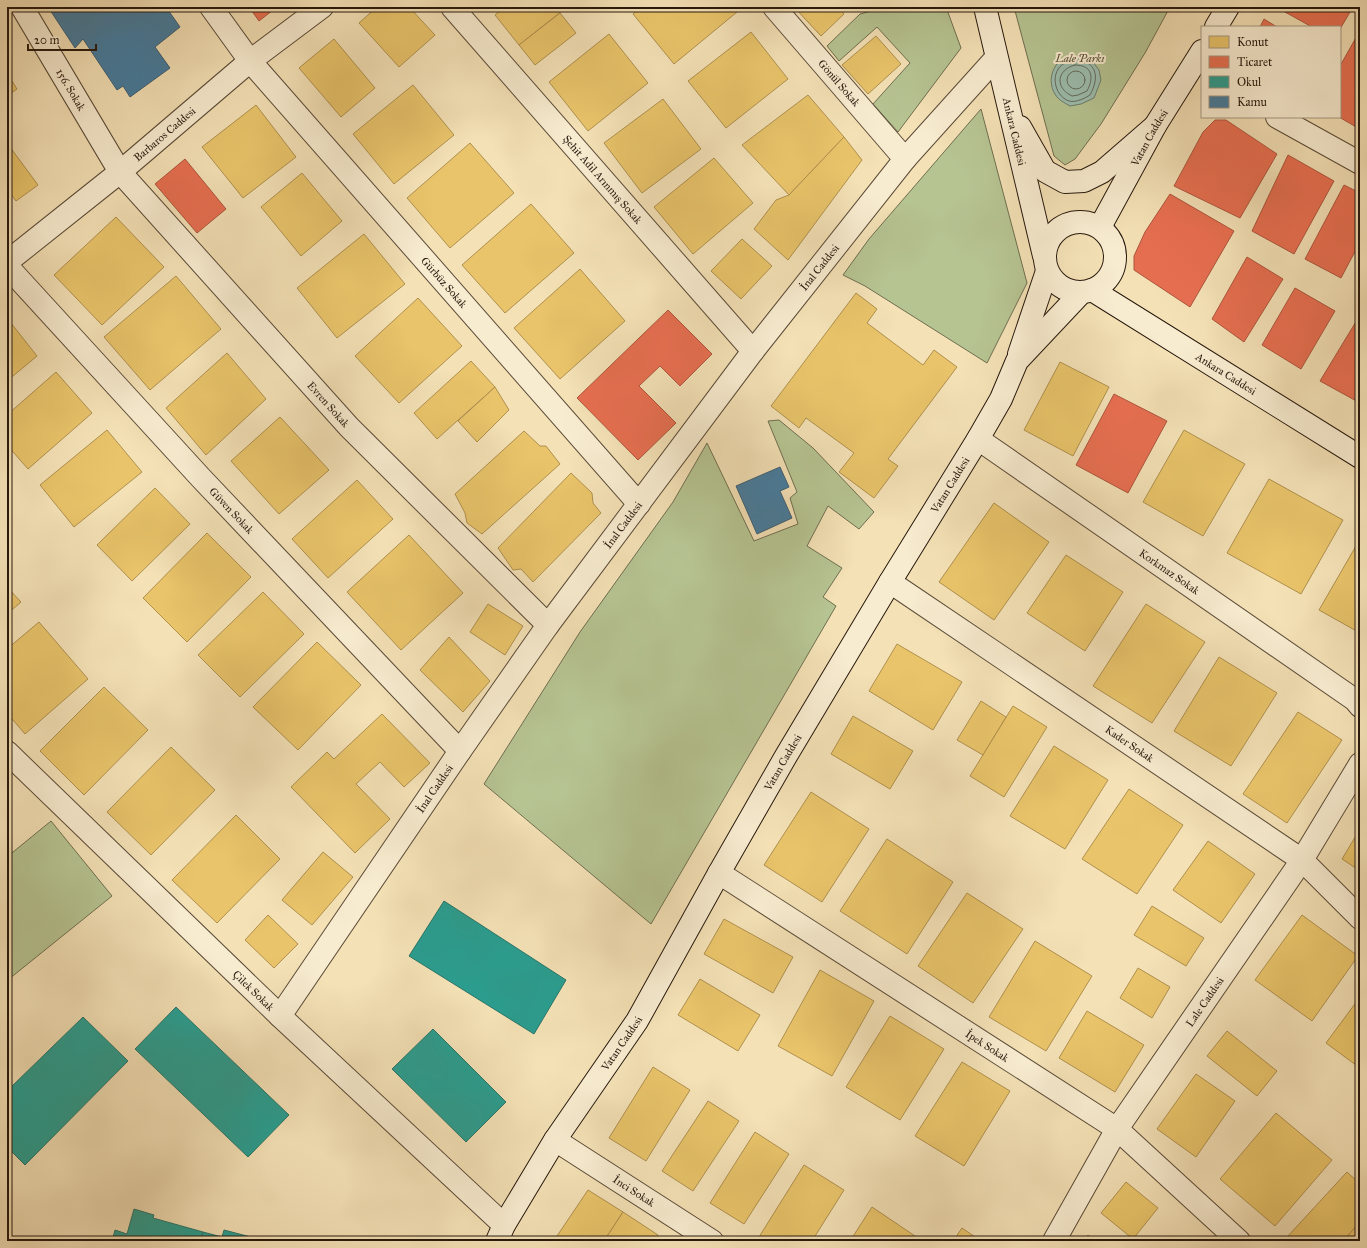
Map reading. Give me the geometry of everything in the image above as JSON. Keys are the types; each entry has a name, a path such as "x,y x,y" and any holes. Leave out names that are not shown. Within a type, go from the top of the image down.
{"street":[{"name":"156. Sokak","path":"22,7 120,172"},
{"name":"Gürbüz Sokak","path":"211,7 250,61 639,504"},
{"name":"Barbaros Caddesi","path":"7,262 120,172 250,61 322,7"},
{"name":"Şehit Adil Arınmış Sokak","path":"452,7 753,351"},
{"name":"Gönül Sokak","path":"774,7 905,159"},
{"name":"Ankara Caddesi","path":"985,7 1045,264"},
{"path":"1217,26 1228,7"},
{"name":"İnal Caddesi","path":"280,1016 460,751 548,625 753,351 905,159 996,58"},
{"name":"Vatan Caddesi","path":"1100,227 1155,126 1198,65"},
{"path":"1008,107 1045,171 1065,182 1084,181 1102,172 1155,126"},
{"path":"1279,118 1360,163"},
{"name":"Evren Sokak","path":"120,172 349,427 548,625"},
{"path":"1017,361 1045,264 1046,245 1051,236 1059,228 1068,223 1079,221 1100,227 1108,235 1113,245 1115,256 1114,267 1110,277 1102,285 1087,292 1071,292 1061,287 1053,280 1045,264"},
{"name":"Güven Sokak","path":"7,266 201,478 460,751"},
{"name":"Ankara Caddesi","path":"1087,292 1360,458"},
{"name":"Vatan Caddesi","path":"500,1233 555,1140 637,1021 786,756 978,439 1001,399 1017,361 1087,292"},
{"name":"Korkmaz Sokak","path":"978,439 1355,700 1360,706"},
{"name":"Kader Sokak","path":"890,582 1302,860 1360,918"},
{"name":"Çilek Sokak","path":"7,752 280,1016 500,1233"},
{"name":"Lale Caddesi","path":"1054,1241 1117,1129 1302,860 1360,764"},
{"name":"İpek Sokak","path":"719,873 1117,1129 1239,1241"},
{"name":"İnci Sokak","path":"555,1140 712,1241"}],"green space":[{"path":"887,7 946,7 961,48 898,132 873,104 910,63 877,27 839,61 827,46 860,14"},
{"name":"Lale Parkı","path":"1014,7 1170,7 1145,53 1101,124 1075,159 1065,165 1054,156"},
{"path":"981,109 1027,283 987,363 865,286 843,275 869,239"},
{"path":"779,420 813,448 874,512 859,529 828,506 807,546 842,568 823,597 836,606 651,924 484,784 580,632 673,502 707,443 754,541 798,524 790,498 797,492 768,421"},
{"path":"51,821 112,896 9,979 7,977 7,857"}],"water":[{"path":"1073,56 1084,56 1092,61 1099,70 1101,80 1094,98 1081,104 1070,106 1056,96 1051,81 1053,71 1058,63 1062,59"}],"building: Konut":[{"path":"377,7 409,7 435,35 399,67 359,23"},
{"path":"505,7 567,7 519,45 495,15"},
{"path":"641,7 732,7 737,12 674,64 633,14"},
{"path":"794,7 838,7 844,14 821,36"},
{"path":"560,13 576,33 535,65 519,45"},
{"path":"751,32 788,79 726,128 688,81"},
{"path":"609,34 648,83 588,131 549,82"},
{"path":"876,36 901,64 868,94 842,65"},
{"path":"334,39 375,88 341,117 299,68"},
{"path":"7,73 17,89 7,96"},
{"path":"413,85 454,135 394,184 353,134"},
{"path":"808,95 844,137 789,195 742,145"},
{"path":"663,99 701,149 642,193 604,143"},
{"path":"256,105 296,157 243,198 202,147"},
{"path":"844,137 862,160 788,260 754,229 776,200 789,195"},
{"path":"7,143 38,185 16,201 7,189"},
{"path":"470,143 514,193 450,248 407,198"},
{"path":"714,158 753,203 693,254 654,207"},
{"path":"302,173 342,221 301,256 261,207"},
{"path":"531,204 574,253 505,313 462,265"},
{"path":"116,217 164,267 102,325 54,275"},
{"path":"364,234 405,284 337,338 297,288"},
{"path":"742,239 772,266 741,299 711,271"},
{"path":"580,269 625,321 560,379 514,328"},
{"path":"176,276 221,329 150,390 104,337"},
{"path":"856,293 877,309 867,323 923,365 934,350 957,367 888,459 898,466 874,498 839,472 854,453 806,418 799,428 771,406"},
{"path":"418,298 462,346 399,403 355,356"},
{"path":"7,318 37,356 7,381"},
{"path":"227,353 266,399 206,455 166,408"},
{"path":"471,361 495,387 437,439 414,413"},
{"path":"1060,362 1109,387 1073,456 1024,430"},
{"path":"56,372 92,413 28,469 7,445 7,415"},
{"path":"495,387 509,410 477,442 458,421"},
{"path":"280,417 329,470 279,514 231,461"},
{"path":"107,430 142,472 74,527 40,485"},
{"path":"1184,430 1245,464 1203,536 1143,502"},
{"path":"524,431 540,446 546,446 560,464 482,534 467,523 465,513 455,494"},
{"path":"571,473 592,493 593,503 601,513 533,582 521,569 513,570 498,548"},
{"path":"1269,479 1343,520 1301,594 1227,553"},
{"path":"357,480 393,519 328,578 292,539"},
{"path":"155,488 190,524 132,581 97,545"},
{"path":"994,503 1049,542 994,620 939,582"},
{"path":"207,533 251,577 187,642 143,598"},
{"path":"409,535 463,593 401,650 347,592"},
{"path":"1360,539 1360,633 1319,610"},
{"path":"1066,555 1123,592 1085,651 1027,613"},
{"path":"7,587 21,602 7,614"},
{"path":"263,592 304,634 240,697 198,655"},
{"path":"488,604 523,626 505,655 470,632"},
{"path":"1146,604 1205,642 1152,723 1093,686"},
{"path":"39,622 88,679 25,734 7,713 7,649"},
{"path":"449,637 490,681 463,712 420,670"},
{"path":"317,642 361,685 298,750 253,707"},
{"path":"897,644 962,682 933,730 869,691"},
{"path":"1219,657 1277,693 1231,766 1174,731"},
{"path":"104,687 148,730 84,795 40,751"},
{"path":"981,701 1006,717 983,755 957,740"},
{"path":"1013,706 1047,727 1004,797 970,776"},
{"path":"1298,712 1342,740 1287,823 1243,794"},
{"path":"382,714 430,763 404,787 380,762 356,784 390,819 355,853 291,787 327,752 334,759"},
{"path":"853,716 913,751 890,789 831,754"},
{"path":"1054,746 1108,780 1065,849 1010,816"},
{"path":"171,747 215,790 151,855 107,812"},
{"path":"1129,789 1183,825 1137,894 1082,859"},
{"path":"811,792 869,829 822,902 764,865"},
{"path":"236,815 280,859 217,923 172,880"},
{"path":"7,818 12,824 7,829"},
{"path":"1357,834 1360,835 1360,871 1342,859"},
{"path":"887,839 953,882 907,954 840,911"},
{"path":"1208,841 1255,874 1221,923 1173,890"},
{"path":"323,852 353,877 312,925 282,900"},
{"path":"967,893 1023,929 973,1003 918,966"},
{"path":"1152,906 1204,938 1186,966 1134,935"},
{"path":"268,915 298,944 274,968 245,940"},
{"path":"1302,915 1358,956 1312,1021 1255,980"},
{"path":"724,919 793,957 773,993 704,954"},
{"path":"1035,941 1092,976 1046,1051 989,1017"},
{"path":"1138,968 1170,987 1152,1018 1120,998"},
{"path":"820,970 874,1001 832,1076 778,1046"},
{"path":"700,979 760,1015 738,1051 678,1015"},
{"path":"1360,997 1360,1068 1326,1043"},
{"path":"1087,1011 1144,1045 1115,1092 1059,1058"},
{"path":"890,1016 944,1049 900,1120 846,1087"},
{"path":"1227,1031 1277,1071 1257,1096 1207,1056"},
{"path":"962,1062 1010,1091 964,1166 915,1136"},
{"path":"653,1067 690,1090 646,1161 609,1138"},
{"path":"1196,1074 1235,1101 1196,1157 1157,1129"},
{"path":"708,1101 739,1121 693,1191 662,1171"},
{"path":"1276,1113 1332,1160 1275,1226 1220,1179"},
{"path":"755,1132 789,1154 744,1224 710,1203"},
{"path":"804,1165 844,1190 812,1241 766,1241 759,1237"},
{"path":"1347,1172 1360,1184 1360,1222 1343,1241 1294,1241 1288,1236"},
{"path":"1126,1182 1158,1208 1133,1239 1101,1213"},
{"path":"588,1190 623,1212 604,1241 558,1241 555,1239"},
{"path":"872,1207 918,1238 916,1241 850,1241"},
{"path":"623,1212 658,1235 654,1241 604,1241"},
{"path":"1360,1222 1360,1241 1343,1241"},
{"path":"962,1228 981,1241 953,1241"},
{"path":"1088,1235 1095,1241 1083,1241"}],"building: Ticaret":[{"path":"249,7 277,7 259,21"},
{"path":"1276,7 1353,7 1341,27 1341,26 1310,26"},
{"path":"1264,19 1275,26 1260,26"},
{"path":"1358,34 1360,35 1360,123 1358,128 1341,118 1341,64"},
{"path":"1215,120 1226,120 1277,154 1240,218 1174,186 1203,132"},
{"path":"1288,155 1334,181 1294,254 1252,231"},
{"path":"185,159 226,209 197,233 155,184"},
{"path":"1344,185 1360,193 1360,242 1341,278 1305,259"},
{"path":"1170,194 1234,231 1190,307 1134,270 1134,256 1145,232"},
{"path":"1247,257 1283,279 1244,342 1212,319"},
{"path":"1295,288 1335,311 1301,369 1262,345"},
{"path":"668,310 712,354 680,386 660,366 639,386 676,423 638,460 577,398"},
{"path":"1357,320 1360,321 1360,403 1320,381"},
{"path":"1114,394 1167,421 1128,493 1076,465"}],"building: Okul":[{"path":"444,901 566,980 534,1034 409,956"},
{"path":"176,1007 289,1115 248,1157 135,1049"},
{"path":"83,1017 128,1061 25,1165 7,1147 7,1091"},
{"path":"433,1029 506,1102 466,1142 392,1069"},
{"path":"134,1209 154,1215 153,1218 203,1232 200,1241 112,1241 115,1230 127,1234"},
{"path":"224,1230 266,1241 200,1241 203,1232 222,1237"}],"building: Kamu":[{"path":"48,7 166,7 180,27 155,47 170,68 130,97 123,86 117,90 83,39 75,48"},
{"path":"780,467 789,487 780,491 792,518 757,534 736,486"}]}
